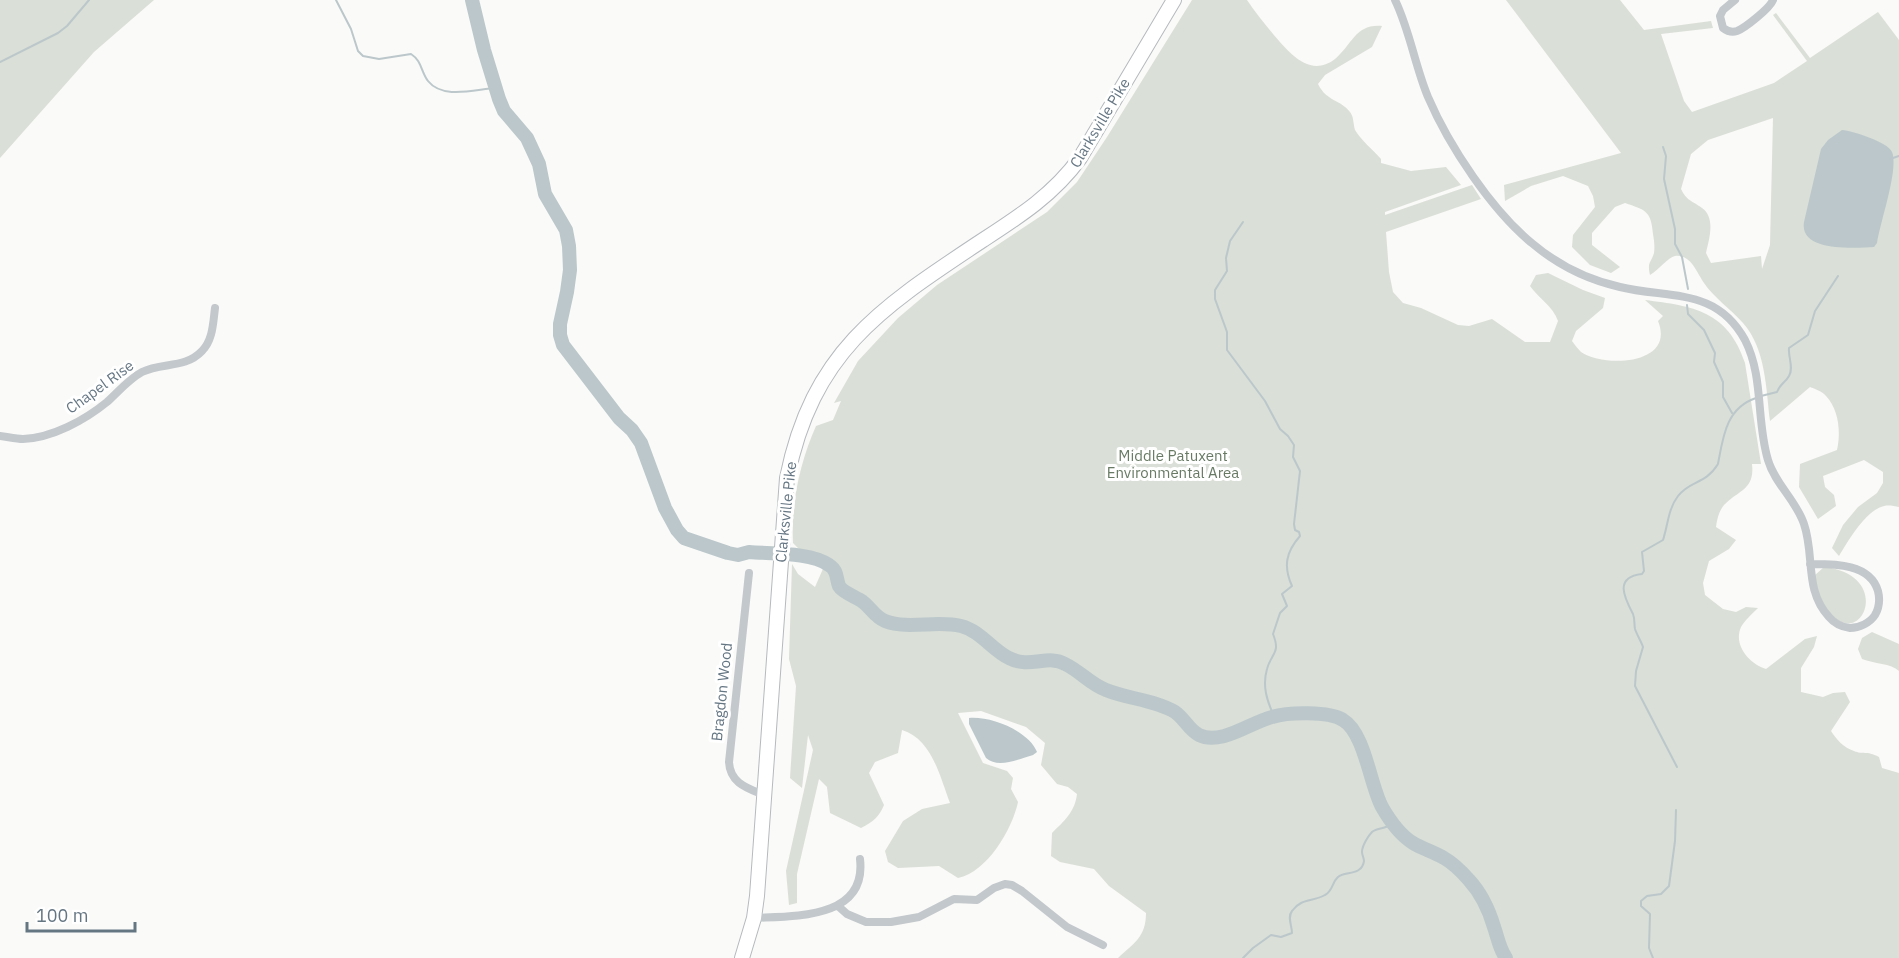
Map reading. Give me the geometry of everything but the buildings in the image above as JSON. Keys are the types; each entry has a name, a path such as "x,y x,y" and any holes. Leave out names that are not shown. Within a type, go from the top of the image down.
{"main road":[{"name":"Clarksville Pike","path":"741,958 754,918 787,478 797,437 811,402 832,367 855,337 892,302 1023,214 1069,174 1174,0"}],"street":[{"path":"1395,0 1437,117 1492,201 1518,230 1551,258 1590,278 1632,290 1696,298 1719,311 1736,327 1746,343 1757,381 1768,461 1802,516 1808,540 1810,576 1816,597 1838,625 1853,628 1868,622 1874,616 1878,610 1879,596 1876,585 1868,576 1842,565 1810,564"},
{"path":"1735,0 1723,10 1720,16 1723,28 1730,32 1739,30 1769,8 1773,0"},
{"name":"Chapel Rise","path":"0,436 23,439 43,436 64,428 103,405 136,375 148,370 184,364 194,359 204,350 212,337 215,308"},
{"name":"Bragdon Wood","path":"749,573 729,768 742,786 764,795"},
{"path":"754,918 813,913 838,906 849,896 858,882 861,870 860,859"},
{"path":"838,906 847,914 866,922 891,922 919,917 954,898 977,900 994,888 1005,884 1012,885 1067,927 1103,945"}],"green space":[{"path":"0,0 154,0 94,52 0,158"},
{"name":"Middle Patuxent Environmental Area","path":"1192,0 1247,0 1292,55 1316,66 1335,59 1355,36 1366,28 1382,26 1372,47 1325,75 1318,84 1325,94 1350,112 1355,130 1381,159 1381,163 1411,171 1446,167 1461,185 1385,212 1385,215 1472,185 1481,199 1386,232 1393,292 1403,303 1421,308 1458,325 1469,326 1492,319 1525,342 1550,342 1558,321 1553,311 1530,286 1536,275 1548,273 1605,298 1603,308 1576,331 1572,341 1581,352 1592,357 1620,361 1635,359 1648,354 1657,347 1661,336 1658,321 1663,316 1645,300 1678,305 1707,314 1729,332 1745,363 1761,464 1752,464 1751,479 1748,484 1724,505 1720,512 1716,527 1736,540 1729,549 1709,561 1703,583 1705,595 1723,609 1736,612 1746,607 1758,608 1741,627 1739,640 1744,653 1754,663 1766,669 1805,639 1817,636 1814,647 1801,668 1801,692 1823,697 1845,692 1850,702 1831,731 1833,734 1847,748 1879,757 1882,768 1899,773 1899,958 1118,958 1141,934 1146,913 1109,886 1094,869 1060,862 1051,856 1052,833 1071,811 1077,794 1068,787 1057,784 1041,765 1045,743 1026,727 981,711 958,713 983,763 1007,771 1013,778 1011,789 1018,802 1004,837 988,859 979,868 958,878 939,866 898,868 888,862 885,851 903,821 922,809 950,803 928,750 912,735 902,730 898,753 875,762 869,773 884,805 878,816 865,826 861,828 830,813 827,787 819,779 797,874 797,903 789,905 786,871 813,750 808,735 802,788 790,778 796,686 789,659 792,564 798,574 815,587 826,562 803,553 793,543 798,483 805,454 816,426 833,420 841,401 834,403 858,361 898,318 937,285 1047,212 1077,182"},
{"path":"1506,0 1620,0 1644,30 1711,21 1713,28 1661,34 1684,101 1692,112 1774,83 1807,61 1773,15 1776,13 1810,58 1878,12 1899,40 1899,507 1884,506 1871,513 1858,527 1839,556 1832,548 1843,525 1858,507 1877,493 1883,483 1883,472 1864,460 1823,476 1825,487 1834,495 1836,506 1818,519 1799,487 1800,464 1837,450 1838,422 1834,408 1824,394 1810,387 1770,421 1761,357 1751,333 1743,323 1708,288 1693,265 1685,258 1672,257 1650,275 1649,265 1654,253 1654,241 1651,220 1646,212 1625,203 1615,207 1592,233 1592,245 1620,267 1611,273 1590,265 1572,247 1573,235 1595,207 1588,186 1563,176 1531,186 1505,201 1504,185 1621,153","holes":["1773,118 1770,245 1762,269 1761,256 1711,263 1706,253 1710,235 1709,217 1702,208 1687,198 1681,189 1691,154 1708,140"]},
{"path":"1824,567 1847,573 1860,584 1866,597 1864,610 1858,620 1848,623 1836,619 1823,603 1814,576"},
{"path":"1872,632 1899,644 1899,671 1892,666 1862,659 1858,649 1862,638"}],"shaded area":[{"path":"1842,130 1884,144 1892,152 1891,183 1877,243 1874,247 1830,246 1810,239 1805,232 1804,222 1821,149 1828,140"},
{"path":"969,718 998,722 1018,731 1033,744 1037,752 1009,762 991,761 986,758 969,724"}],"waterway":[{"path":"0,62 58,33 89,0"},
{"path":"336,0 351,29 358,51 363,56 379,59 411,54 417,60 428,81 434,87 442,90 460,92 496,88"},
{"path":"472,0 499,99 504,111 527,138 539,164 545,194 566,230 570,270 560,324 563,345 641,443 665,508 684,538 738,555 749,552 779,554 802,556 821,561 834,570 841,588 863,602 885,621 903,625 952,624 968,628 1009,658 1024,662 1059,661 1106,690 1150,702 1175,712 1195,733 1208,738 1217,738 1236,732 1279,715 1308,713 1328,715 1343,720 1357,736 1378,797 1388,817 1408,840 1447,860 1473,885 1487,908 1506,958"},
{"path":"1663,147 1666,156 1664,179 1675,229 1675,244 1682,257 1688,289"},
{"path":"1890,159 1899,156"},
{"path":"1243,222 1230,241 1226,258 1227,271 1215,290 1215,299 1227,332 1227,350 1265,401 1280,429 1294,445 1293,457 1300,471 1294,524 1300,536 1287,559 1287,572 1292,586 1282,594 1287,606 1280,613 1273,634 1276,650 1269,664 1265,681 1269,705 1274,716"},
{"path":"1761,396 1777,392 1789,376 1791,370 1789,348 1808,335 1815,311 1838,276"},
{"path":"1687,305 1688,314 1704,330 1715,353 1714,362 1723,382 1723,397 1732,413"},
{"path":"1677,767 1635,686 1636,671 1643,647 1635,629 1633,614 1625,595 1624,583 1633,576 1642,574 1644,571 1642,552 1663,540 1670,512 1678,496 1687,487 1713,471 1718,464 1724,434 1732,416 1738,409 1756,398"},
{"path":"1653,958 1649,948 1650,914 1641,906 1641,901 1647,896 1661,894 1669,886 1675,841 1676,810"},
{"path":"1243,958 1271,935 1281,937 1292,933 1290,922 1292,911 1303,902 1325,895 1341,875 1360,869 1364,861 1362,850 1369,836 1374,830 1393,823"}]}
